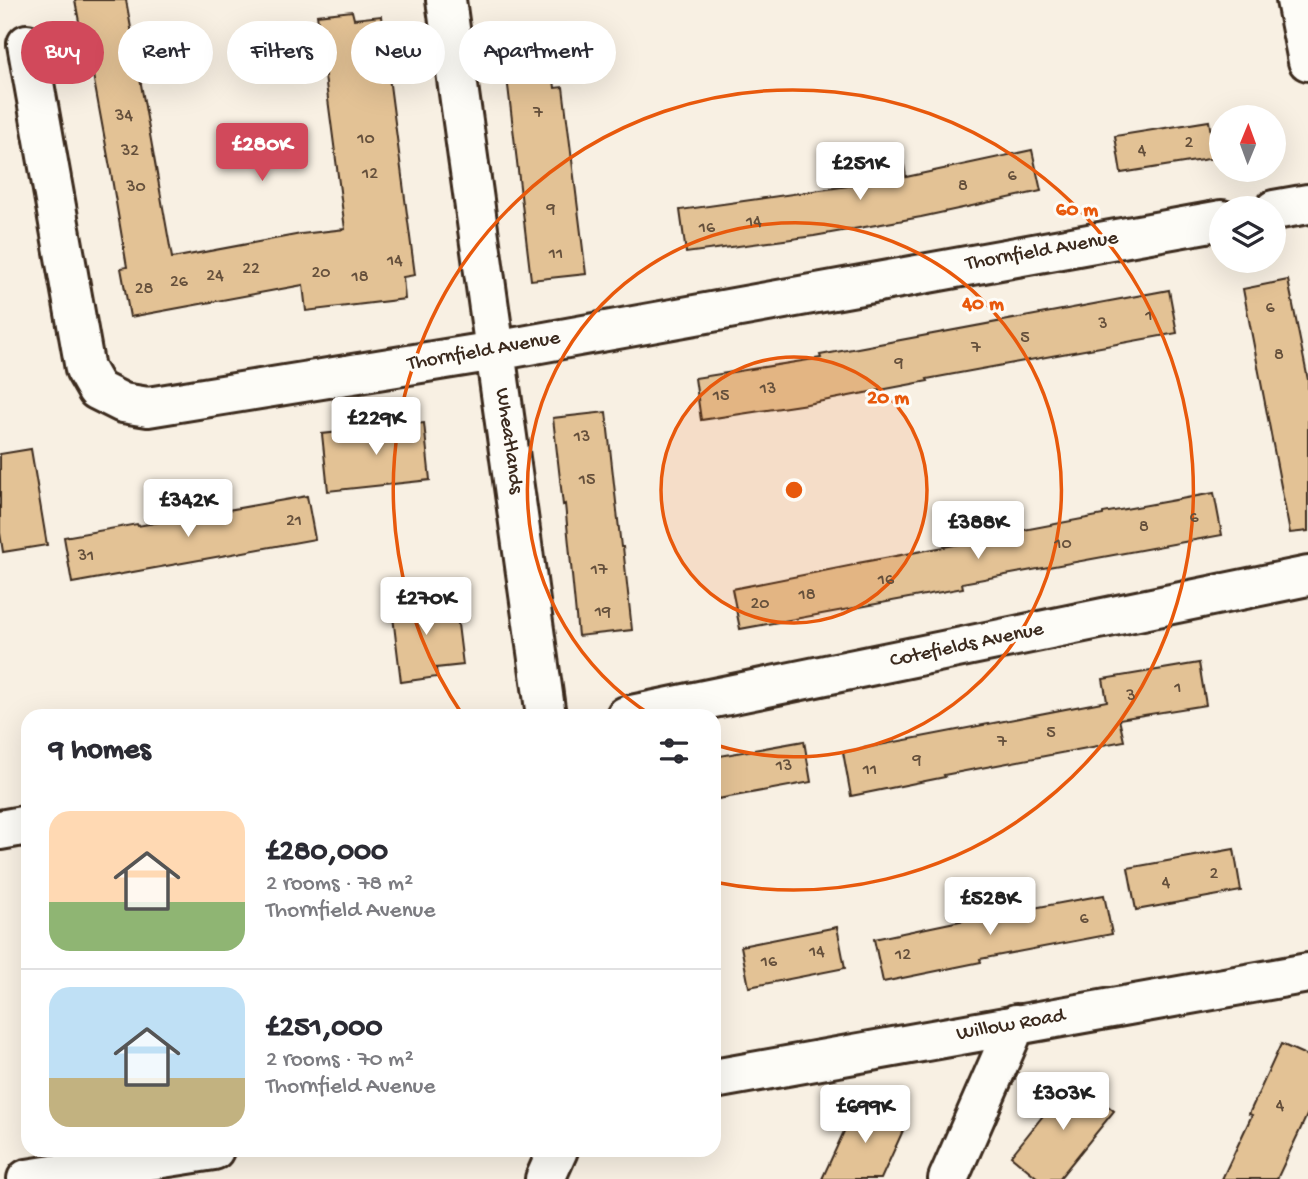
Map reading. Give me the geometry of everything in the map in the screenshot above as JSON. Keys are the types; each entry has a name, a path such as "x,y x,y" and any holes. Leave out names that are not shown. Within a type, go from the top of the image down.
{"street":[{"name":"Wheatlands","path":"446,0 545,709"},
{"path":"1296,0 1308,61"},
{"name":"Thornfield Avenue","path":"34,84 85,369 97,390 123,403 148,407 495,351 1209,222"},
{"path":"1286,208 1308,204"},
{"name":"Cotefields Avenue","path":"660,709 1308,576"},
{"path":"0,830 21,826"},
{"name":"Willow Road","path":"721,1078 1308,973"},
{"path":"948,1179 1016,1024"},
{"path":"27,1179 169,1157"},
{"path":"545,1179 555,1157"}],"building":[{"path":"75,0 126,0 130,21 118,21 118,84 141,84 172,258 301,234 345,229 326,84 337,84 337,21 318,21 317,15 352,11 354,19 381,16 382,21 351,21 351,84 390,84 415,275 403,277 405,299 306,311 303,285 130,317 121,268 127,267 95,84 104,84 104,21 79,21"},
{"path":"508,84 555,84 555,88 563,87 586,274 531,280"},
{"path":"1209,121 1209,159 1121,173 1115,136"},
{"path":"1032,150 1041,191 921,217 814,236 686,253 680,210 856,185 853,161 902,152 906,177"},
{"path":"1288,280 1308,380 1308,531 1290,533 1243,289"},
{"path":"1169,290 1177,333 807,404 701,420 695,378 821,358 820,355"},
{"path":"606,412 632,630 578,636 565,504 563,505 553,418"},
{"path":"424,423 430,480 328,491 322,434"},
{"path":"31,449 47,545 3,552 0,533 0,454"},
{"path":"1214,493 1222,535 962,583 963,588 740,629 732,589"},
{"path":"307,496 315,539 72,583 64,537"},
{"path":"426,595 427,603 455,600 463,665 436,668 437,677 401,682 391,600"},
{"path":"1199,663 1206,705 1119,719 1124,741 944,775 945,777 851,796 843,752 1107,701 1103,679"},
{"path":"804,741 811,782 721,798 721,756"},
{"path":"1234,849 1241,891 1136,910 1128,868"},
{"path":"1104,895 1112,934 980,959 981,962 883,982 874,939 1022,908 1023,910"},
{"path":"837,927 845,968 749,987 741,946"},
{"path":"1281,1044 1308,1056 1308,1113 1277,1179 1222,1179 1252,1115 1249,1114"},
{"path":"1073,1078 1114,1111 1059,1179 1039,1179 1011,1156"},
{"path":"858,1101 906,1124 881,1179 822,1179"}]}
